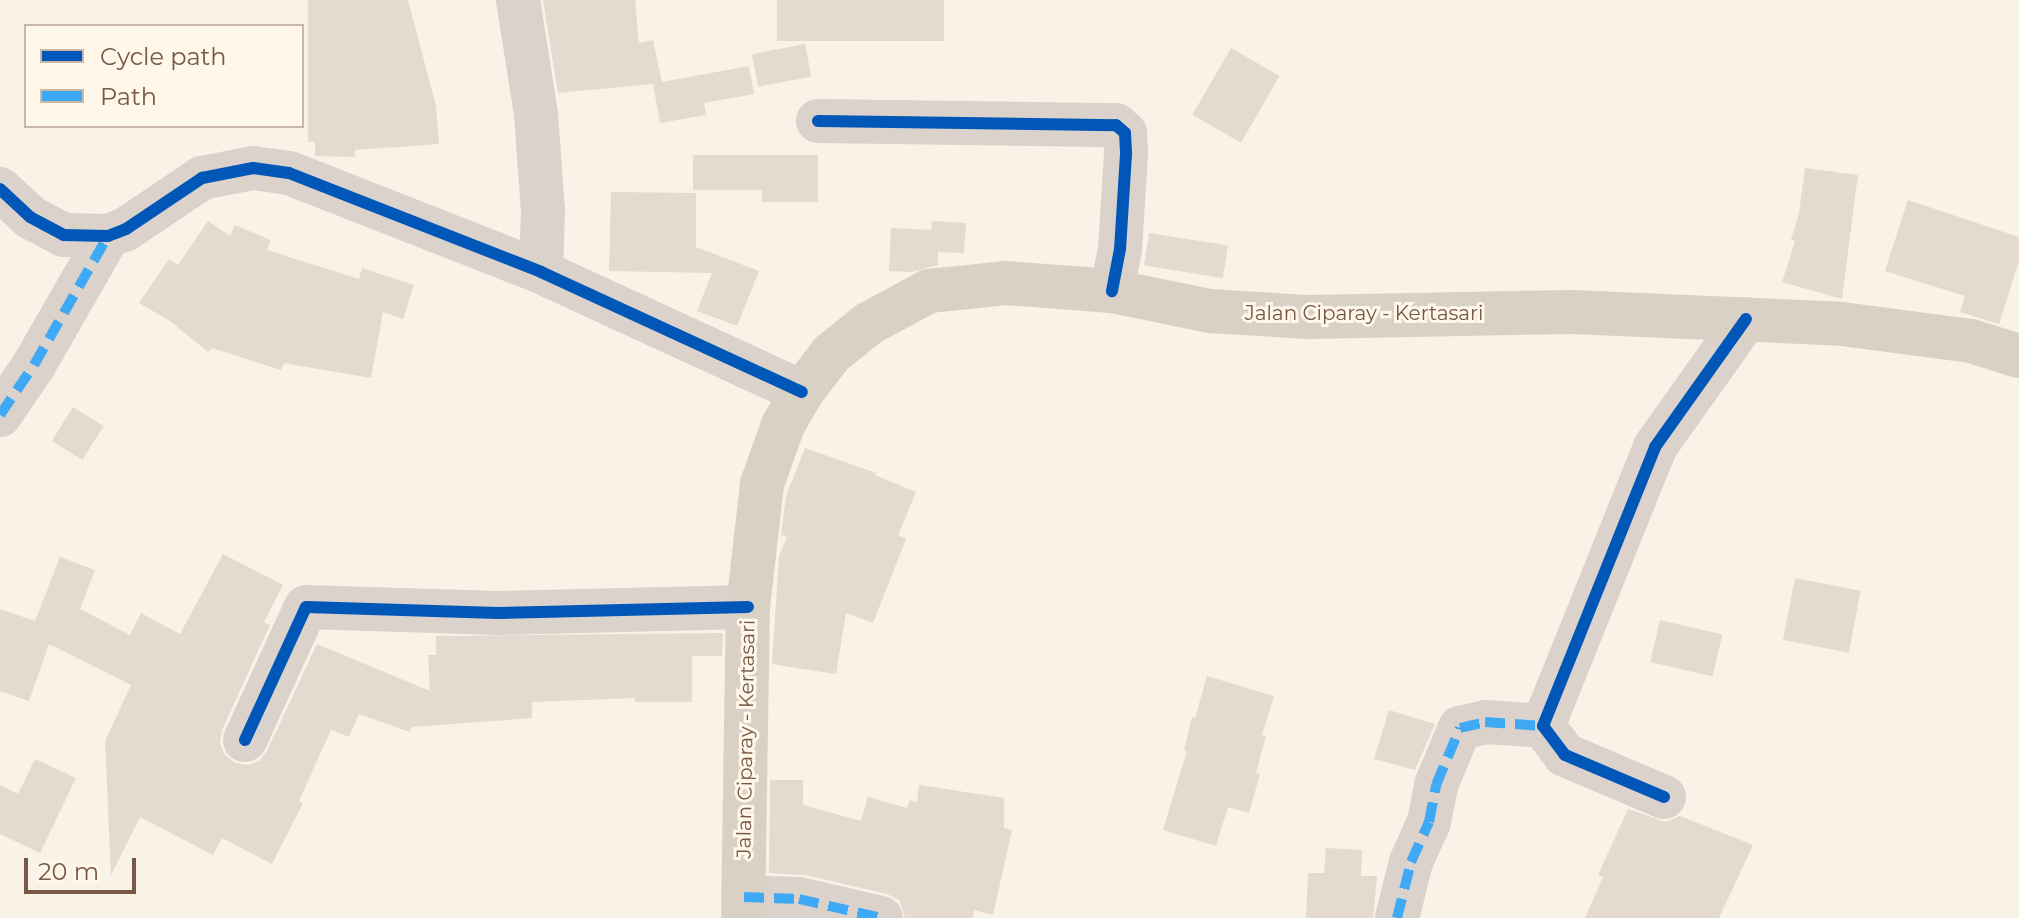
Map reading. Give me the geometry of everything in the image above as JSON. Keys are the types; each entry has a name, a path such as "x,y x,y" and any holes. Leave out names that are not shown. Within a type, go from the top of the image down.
{"main road":[{"name":"Jalan Ciparay - Kertasari","path":"744,907 748,607 762,484 783,425 802,392 831,354 868,324 929,291 1006,283 1112,291 1210,311 1308,317 1572,312 1842,324 1971,341 2019,356"}],"street":[{"path":"518,0 536,114 543,211 541,272"},
{"path":"818,121 1116,125 1125,133 1126,154 1120,249 1112,291"},
{"path":"0,189 30,217 64,235 108,236 126,229 202,178 253,168 289,173 541,272 802,392"},
{"path":"0,415 34,365 108,236"},
{"path":"1543,726 1655,447 1746,319"},
{"path":"245,740 306,607 498,613 748,607"},
{"path":"1397,918 1411,862 1429,822 1436,785 1460,728 1485,722 1543,726 1565,755 1664,797"},
{"path":"744,907 799,899 881,918"}],"building":[{"path":"308,0 408,0 436,106 439,144 355,150 355,157 315,156 315,142 308,142"},
{"path":"543,0 635,0 639,43 653,40 662,82 749,66 754,94 704,103 706,115 660,123 653,84 558,93"},
{"path":"777,0 944,0 944,41 777,41"},
{"path":"805,44 811,76 758,87 752,54"},
{"path":"1231,48 1279,76 1241,143 1192,115"},
{"path":"693,155 818,155 818,202 762,202 762,190 693,190"},
{"path":"1805,168 1858,175 1842,299 1782,282 1795,241 1791,240 1799,213"},
{"path":"611,192 696,193 696,247 759,271 737,326 697,311 712,273 609,271"},
{"path":"1908,200 2019,237 2019,261 1999,324 1960,312 1965,296 1885,271"},
{"path":"208,221 230,236 235,225 271,240 267,250 359,279 362,268 414,285 403,319 383,312 371,378 284,363 281,370 212,348 208,352 170,321 139,303 169,259 178,265"},
{"path":"932,221 966,223 964,253 938,252 938,265 912,272 889,271 891,228 931,230"},
{"path":"1149,233 1228,246 1223,278 1144,266"},
{"path":"73,407 104,426 82,460 52,441"},
{"path":"805,448 876,473 916,492 898,535 906,539 873,623 846,613 836,674 772,664 779,556 787,537 781,535 786,496"},
{"path":"223,554 283,585 264,622 270,625 222,730 220,743 224,754 235,763 248,765 259,761 267,751 317,644 430,691 428,655 436,655 436,636 723,633 722,656 692,656 692,702 635,702 635,698 532,702 532,718 412,727 410,732 359,714 349,737 331,730 299,801 303,803 272,864 222,838 213,855 140,817 111,875 105,741 131,685 49,644 29,701 0,691 0,609 35,621 60,557 95,570 80,609 130,635 141,613 180,634"},
{"path":"1795,578 1861,591 1849,653 1783,640"},
{"path":"1660,620 1722,634 1713,676 1650,662"},
{"path":"1207,676 1274,696 1262,735 1266,736 1256,773 1260,774 1249,813 1228,807 1216,846 1163,830 1187,751 1184,750 1192,717 1195,718"},
{"path":"1389,710 1435,724 1415,770 1374,759"},
{"path":"35,759 76,778 40,853 0,834 0,785 18,794"},
{"path":"770,780 803,780 803,805 861,821 868,797 907,808 910,800 917,802 919,785 1004,798 1004,828 1012,830 993,915 974,910 973,918 905,918 899,900 887,894 805,875 769,873"},
{"path":"1628,809 1666,822 1680,816 1753,845 1719,918 1585,918 1603,877 1598,875"},
{"path":"1326,848 1362,850 1361,876 1377,876 1373,918 1306,918 1308,873 1324,873"}],"marked path":[{"path":"0,415 34,365 108,236"},
{"path":"1397,918 1411,862 1429,822 1436,785 1460,728 1485,722 1543,726"},
{"path":"744,897 799,899 881,918"}],"cycle path":[{"path":"818,121 1116,125 1125,133 1126,154 1120,249 1112,291"},
{"path":"0,189 30,217 64,235 108,236 126,229 202,178 253,168 289,173 541,272 802,392"},
{"path":"1664,797 1565,755 1543,726 1655,447 1746,319"},
{"path":"245,740 306,607 498,613 748,607"}]}
